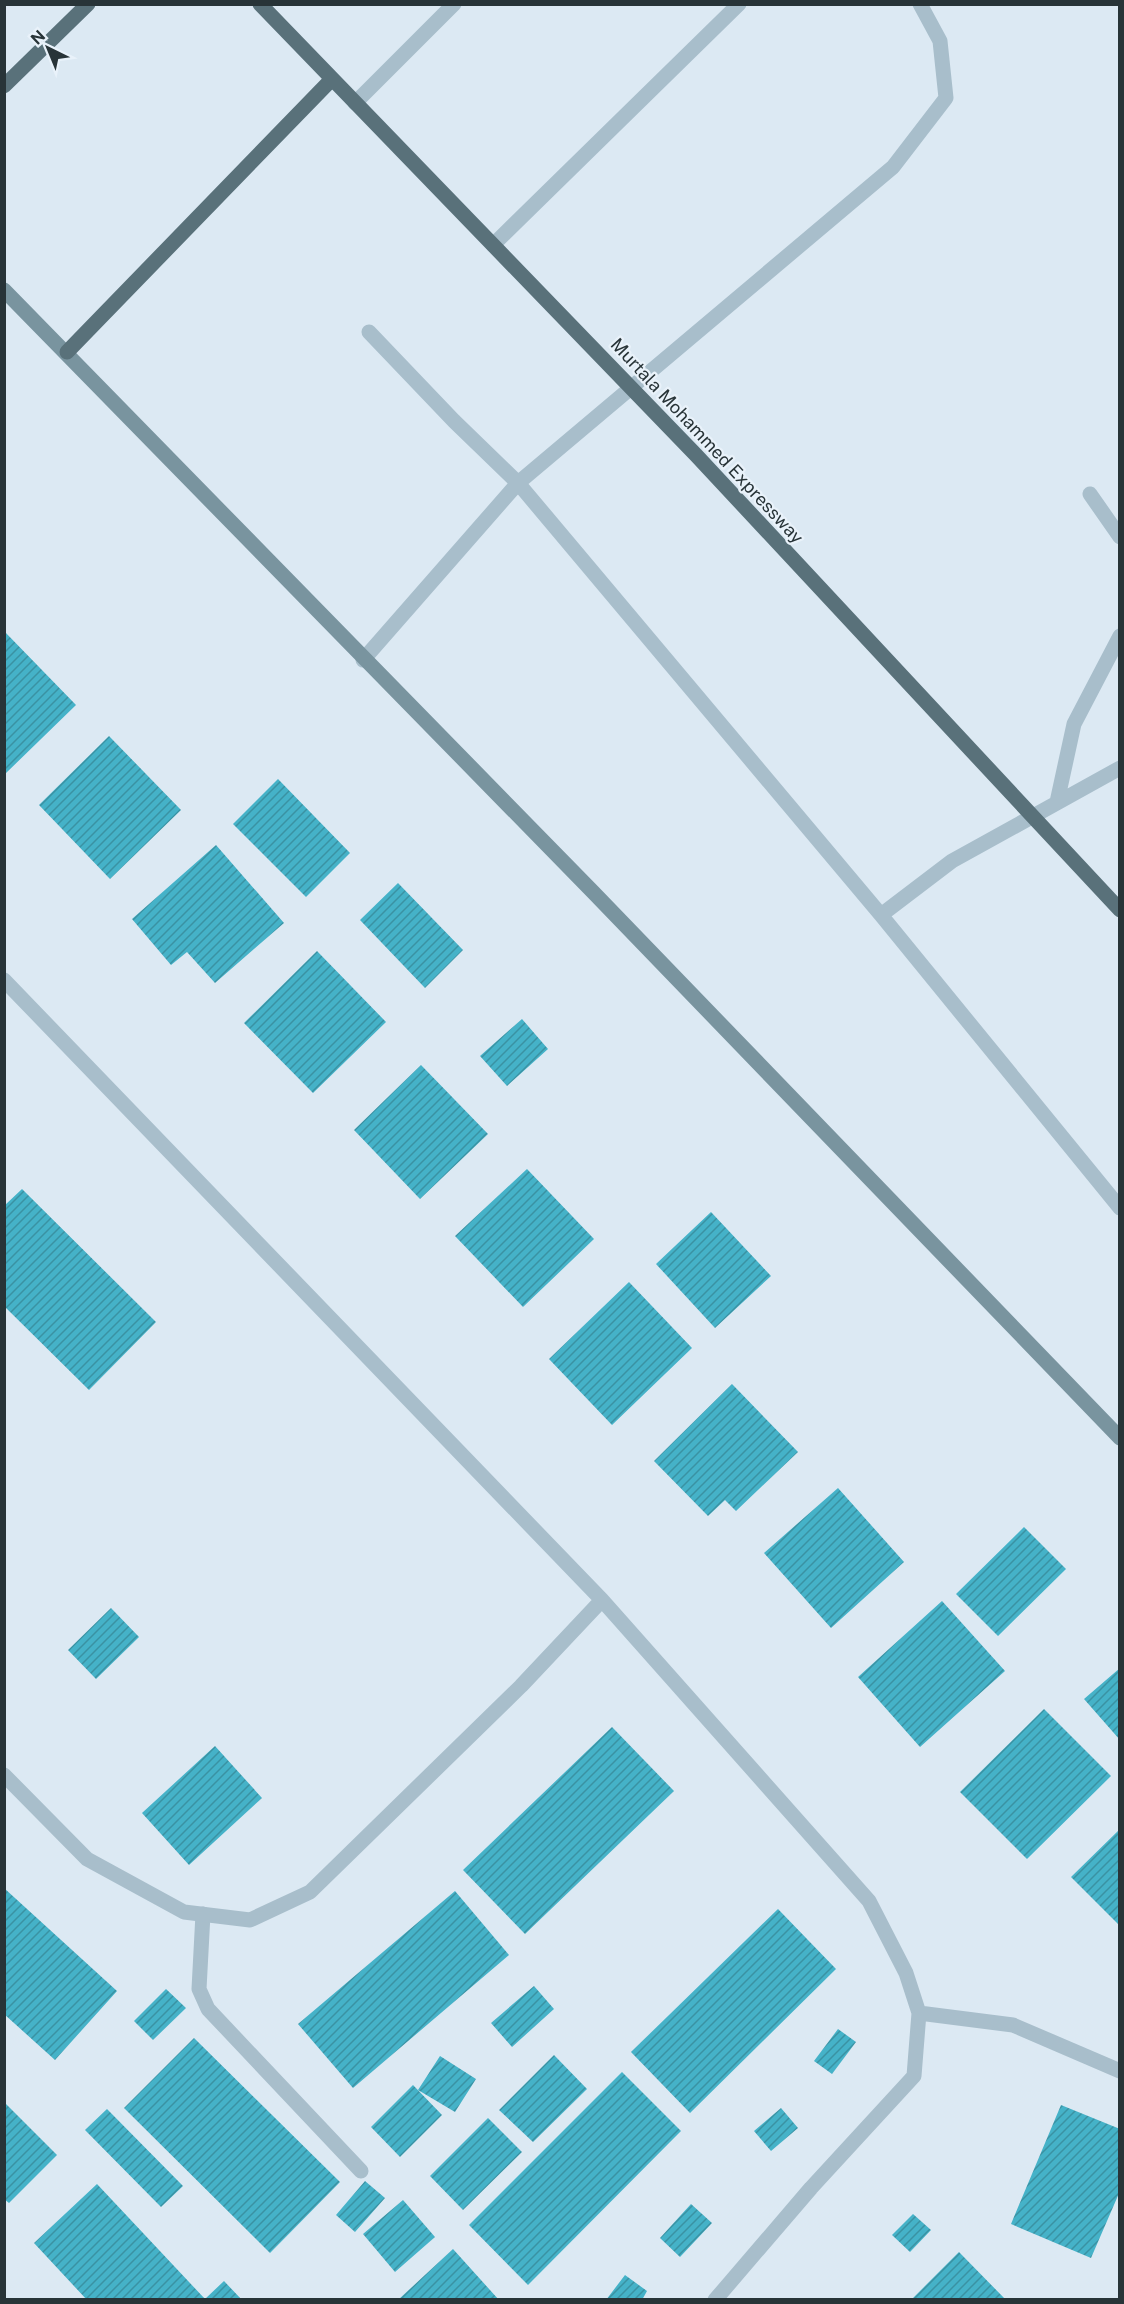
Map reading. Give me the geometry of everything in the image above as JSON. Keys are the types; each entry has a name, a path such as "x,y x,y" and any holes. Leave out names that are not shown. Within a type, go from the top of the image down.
{"main road":[{"path":"4,86 88,4"},
{"name":"Murtala Mohammed Expressway","path":"260,4 632,389 1119,910"},
{"path":"67,352 332,80"},
{"path":"4,290 67,352 363,660 608,908 1119,1438"}],"street":[{"path":"355,103 454,4"},
{"path":"493,245 739,4"},
{"path":"363,660 518,483 893,167 946,98 940,41 920,4"},
{"path":"369,332 454,421 518,483 881,915 1119,1208"},
{"path":"1090,494 1119,537"},
{"path":"1057,802 1074,724 1119,636"},
{"path":"881,915 952,861 1119,768"},
{"path":"4,980 603,1600 869,1901 906,1973 919,2013 914,2076 811,2187 715,2300"},
{"path":"4,1775 87,1859 184,1911 250,1920 310,1892 521,1686 603,1600"},
{"path":"203,1914 199,1989 208,2009 361,2170"},
{"path":"919,2013 1013,2025 1119,2071"}],"building":[{"path":"4,631 76,705 4,775"},
{"path":"109,736 181,810 110,879 39,805"},
{"path":"278,779 350,853 306,897 233,824"},
{"path":"216,845 284,923 215,983 187,952 171,965 132,919"},
{"path":"398,883 463,950 425,988 360,920"},
{"path":"317,951 386,1022 313,1093 244,1023"},
{"path":"522,1019 548,1049 507,1086 480,1056"},
{"path":"421,1065 488,1134 420,1199 354,1130"},
{"path":"527,1169 594,1239 523,1307 455,1236"},
{"path":"22,1189 156,1322 89,1390 4,1306 4,1206"},
{"path":"711,1212 771,1276 715,1328 656,1264"},
{"path":"629,1282 692,1348 612,1425 549,1359"},
{"path":"732,1384 798,1452 736,1511 725,1500 708,1516 654,1461"},
{"path":"838,1488 904,1562 831,1628 764,1553"},
{"path":"1024,1527 1066,1569 998,1636 956,1594"},
{"path":"942,1601 1005,1671 920,1747 858,1677"},
{"path":"111,1608 139,1637 96,1679 68,1650"},
{"path":"1120,1668 1120,1740 1084,1699"},
{"path":"1044,1709 1111,1776 1027,1859 960,1792"},
{"path":"612,1727 674,1791 525,1934 463,1870"},
{"path":"215,1746 262,1798 189,1865 142,1813"},
{"path":"1120,1829 1120,1926 1071,1877"},
{"path":"4,1888 117,1991 55,2060 4,2014"},
{"path":"455,1891 509,1955 353,2088 298,2024"},
{"path":"778,1909 836,1969 690,2113 631,2052"},
{"path":"534,1986 554,2009 512,2047 491,2023"},
{"path":"166,1989 186,2008 153,2040 134,2021"},
{"path":"838,2029 856,2042 832,2074 814,2061"},
{"path":"194,2038 340,2182 270,2253 124,2108"},
{"path":"554,2055 587,2089 533,2142 499,2110"},
{"path":"440,2056 476,2079 455,2112 418,2090"},
{"path":"622,2072 681,2131 528,2285 469,2225"},
{"path":"413,2085 442,2115 400,2157 371,2127"},
{"path":"4,2102 57,2155 9,2203 4,2199"},
{"path":"1061,2105 1120,2129 1120,2191 1091,2258 1011,2224"},
{"path":"781,2108 798,2128 771,2151 754,2131"},
{"path":"107,2109 183,2186 161,2207 85,2130"},
{"path":"488,2118 522,2152 463,2210 430,2176"},
{"path":"365,2181 385,2198 355,2232 336,2215"},
{"path":"97,2184 205,2299 224,2281 242,2300 87,2300 34,2243"},
{"path":"403,2200 435,2237 395,2272 363,2234"},
{"path":"691,2204 712,2223 680,2257 660,2238"},
{"path":"913,2214 931,2230 910,2252 892,2235"},
{"path":"453,2249 499,2300 398,2300"},
{"path":"959,2252 1006,2300 911,2300"},
{"path":"625,2275 647,2291 642,2300 606,2300"}]}
